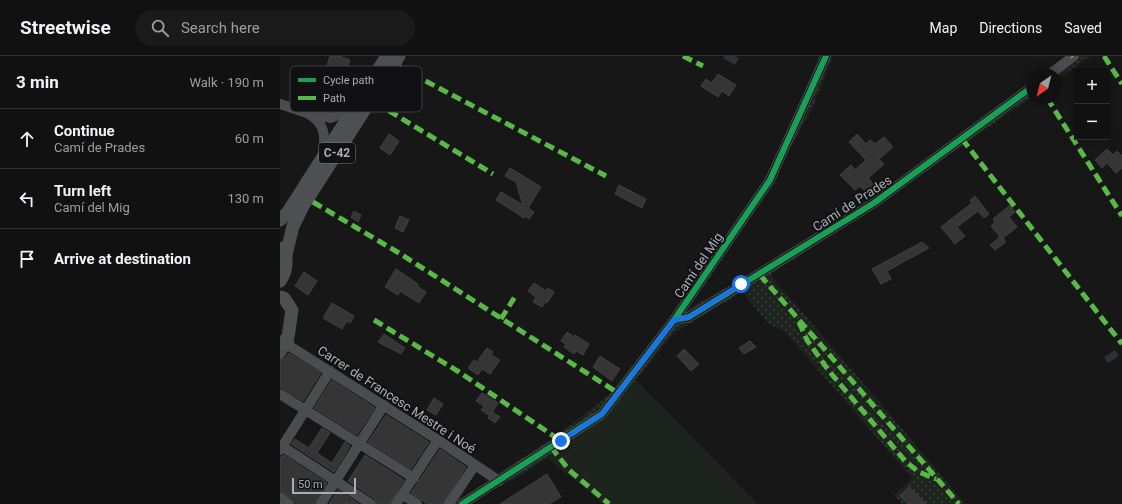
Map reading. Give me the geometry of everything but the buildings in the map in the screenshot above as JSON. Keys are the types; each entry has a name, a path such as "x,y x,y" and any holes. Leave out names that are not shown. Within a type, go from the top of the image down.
{"main road":[{"name":"C-42","path":"381,66 387,56"},
{"name":"C-42","path":"393,66 399,56"},
{"name":"C-42","path":"280,220 291,207 351,112"},
{"name":"C-42","path":"280,281 286,268 286,255 293,226 303,206 363,112"},
{"path":"280,243 286,255"},
{"path":"280,297 284,298 292,310 282,346"}],"street":[{"name":"Camí del Mig","path":"462,504 602,414 674,320 770,180 826,56"},
{"path":"1058,68 1074,56"},
{"name":"Camí de Prades","path":"674,320 689,317 874,203 1026,91"},
{"path":"280,104 290,107"},
{"path":"304,112 331,118 343,113"},
{"path":"307,113 321,124 325,136 324,142"},
{"name":"Carrer de Francesc Mestre i Noé","path":"282,346 330,371 499,481"},
{"path":"330,371 306,411 281,447 371,504"},
{"path":"280,394 414,478"},
{"path":"321,504 384,405"},
{"path":"396,504 438,440"},
{"path":"449,504 475,465"},
{"path":"403,494 417,504"},
{"path":"280,498 289,504"}],"shaded area":[{"path":"724,56 735,56 739,58 735,65 723,58"},
{"path":"819,56 833,56 814,105 770,185 686,310 755,272 862,206 1026,87 1026,101 896,192 770,275 884,407 965,504 902,504 894,495 912,478 785,332 768,323 742,292 674,333 614,407 575,440 511,481 499,473 559,434 611,393 679,306 766,178 809,83"},
{"path":"1071,56 1091,56 1062,76 1061,68"},
{"path":"1115,350 1119,356 1108,363 1104,357"},
{"path":"636,380 758,504 604,504 546,457 575,440 614,407"}],"marked path":[{"path":"683,56 703,66"},
{"path":"1104,56 1122,84"},
{"path":"422,79 606,176"},
{"path":"1051,104 1122,216"},
{"path":"391,112 493,174"},
{"path":"962,139 1122,344"},
{"path":"313,202 399,253 618,393"},
{"path":"760,275 959,504"},
{"path":"501,319 516,295"},
{"path":"374,320 459,372 561,441"},
{"path":"799,322 807,340 829,371 906,462 919,472 936,479"},
{"path":"551,447 569,470 609,504"}],"cycle path":[{"path":"462,504 602,414 674,320 770,180 826,56"},
{"path":"674,320 689,317 874,203 1026,91"}],"route":[{"path":"561,441 602,414 674,320 689,317 741,284"}]}
